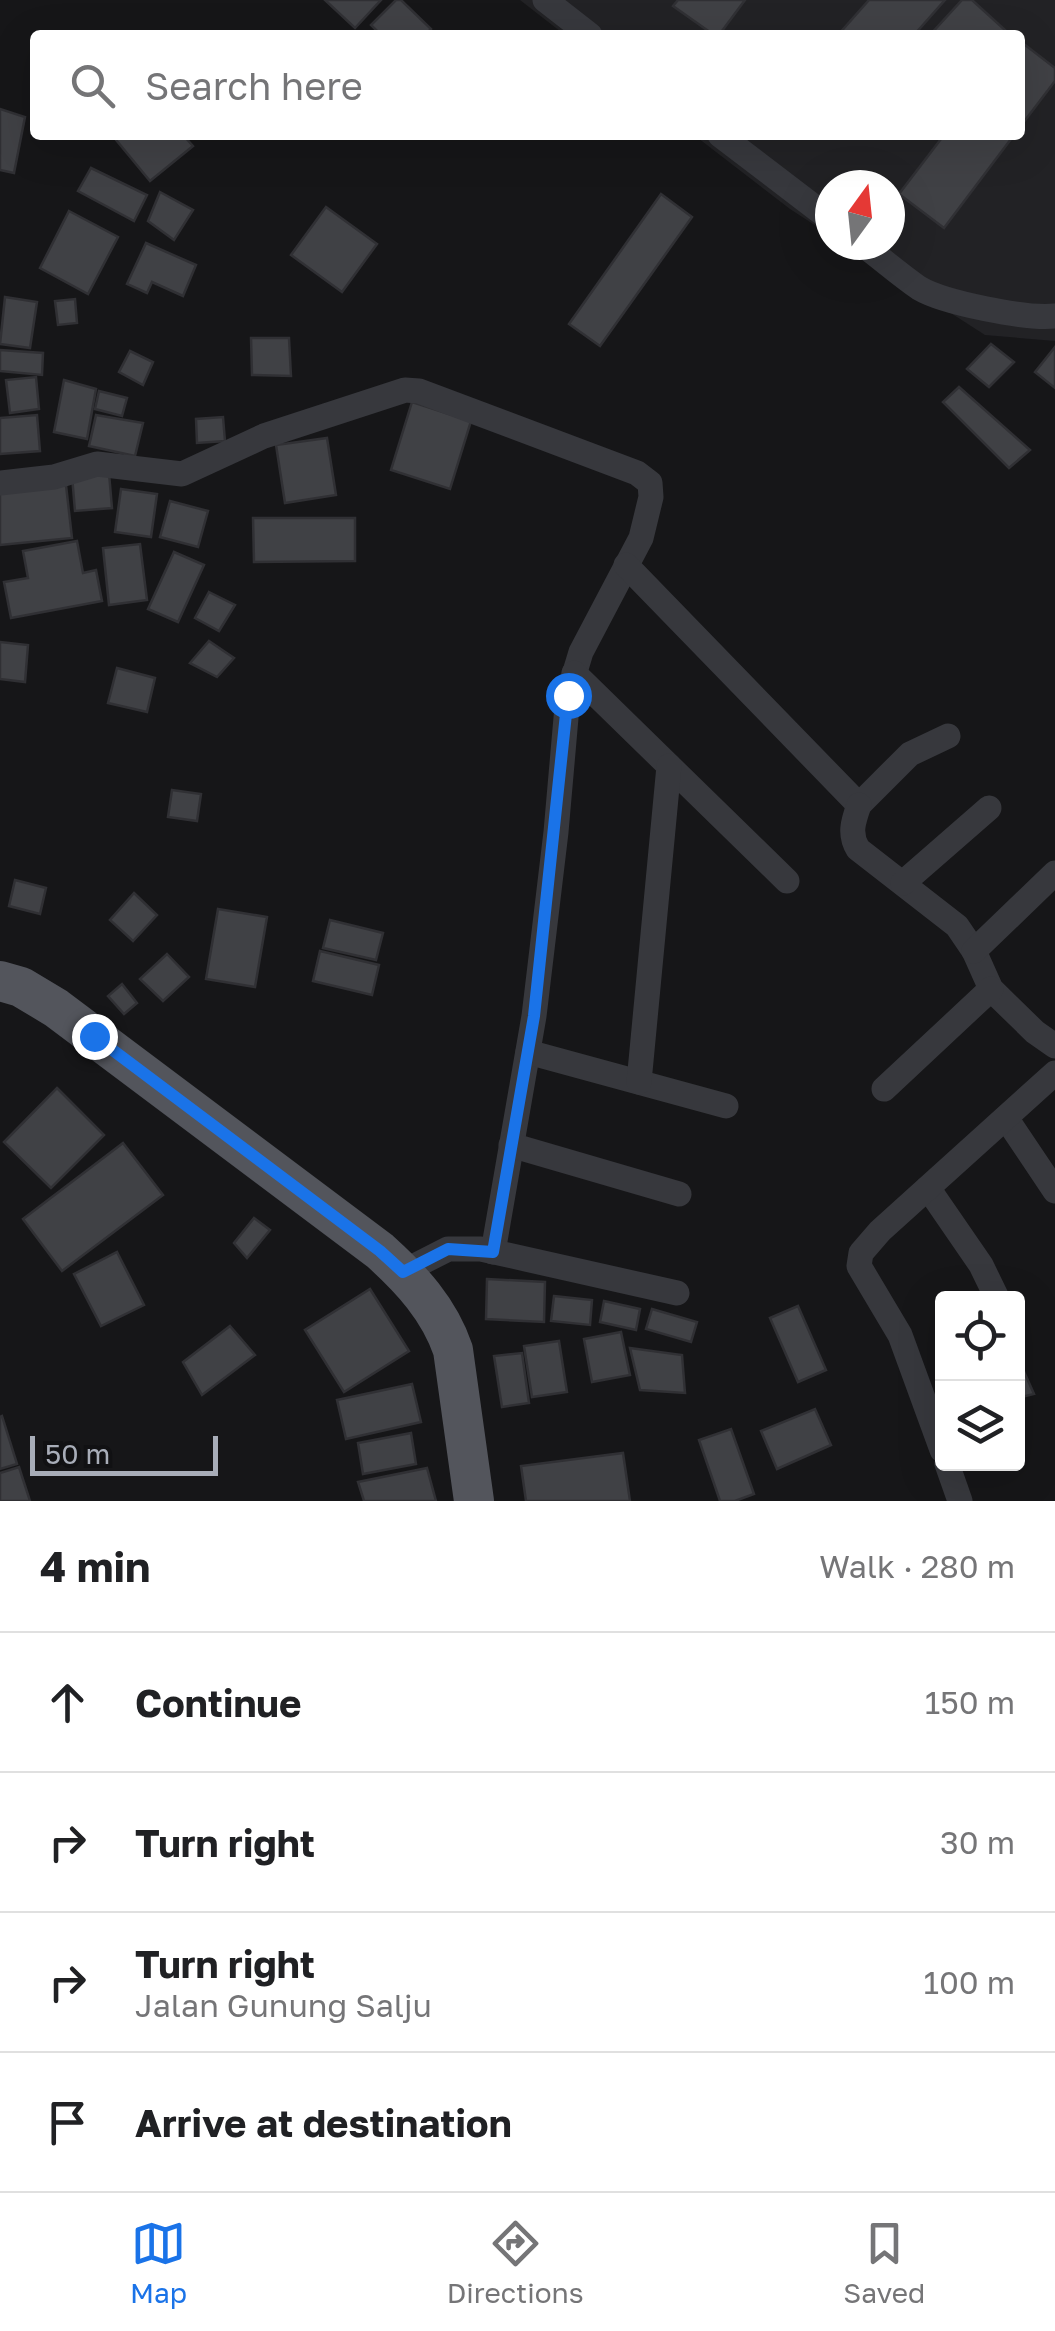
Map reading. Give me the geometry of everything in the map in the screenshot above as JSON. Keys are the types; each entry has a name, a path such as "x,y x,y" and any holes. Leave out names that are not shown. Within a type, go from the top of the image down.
{"main road":[{"path":"0,981 21,987 56,1008 403,1272 446,1329 453,1350 474,1501"}],"street":[{"path":"545,0 584,30"},
{"path":"727,140 815,208"},
{"path":"883,260 922,290 974,306 1041,318 1055,316"},
{"path":"0,483 54,477 97,464 182,474 264,436 405,390 419,391 637,473 650,483 651,498 641,538 594,623 568,695 556,832 528,1052 493,1252"},
{"path":"626,565 858,806"},
{"path":"574,673 788,881"},
{"path":"948,736 910,754 858,806 852,840 858,850 956,926 974,951 991,989 1055,1046"},
{"path":"639,1082 669,766"},
{"path":"904,883 989,808"},
{"path":"974,951 1055,872"},
{"path":"884,1089 991,989"},
{"path":"528,1052 726,1106"},
{"path":"935,1431 900,1335 859,1266 861,1253 880,1231 1055,1073"},
{"path":"1006,1118 1055,1191"},
{"path":"512,1144 680,1194"},
{"path":"928,1188 981,1265 994,1291"},
{"path":"403,1272 448,1249 493,1252 676,1293"},
{"path":"949,1471 960,1501"}],"shaded area":[{"path":"520,0 1055,0 1055,341 985,335 868,260 905,260 905,170 815,170 815,225 700,140 1025,140 1025,30 559,30"}],"building":[{"path":"325,0 381,0 355,28"},
{"path":"396,0 401,0 431,29 376,30 371,25"},
{"path":"678,0 745,0 723,30 707,30 673,6"},
{"path":"869,0 945,0 918,30 842,30"},
{"path":"962,0 972,0 1005,30 935,30"},
{"path":"1025,45 1055,68 1055,81 1025,120"},
{"path":"0,109 25,117 14,173 0,170"},
{"path":"116,140 188,140 193,146 150,181"},
{"path":"940,140 1010,140 944,228 905,199 905,186"},
{"path":"91,168 147,195 134,221 78,191"},
{"path":"160,192 193,210 174,240 148,221"},
{"path":"661,194 692,217 600,346 569,324"},
{"path":"326,207 377,244 342,292 291,255"},
{"path":"69,211 118,237 88,294 40,268"},
{"path":"146,243 196,265 183,296 152,282 147,293 127,284"},
{"path":"5,297 37,302 30,348 0,344"},
{"path":"75,299 77,323 58,325 55,301"},
{"path":"251,338 289,338 291,376 252,375"},
{"path":"991,344 1014,362 989,387 967,369"},
{"path":"1055,347 1055,388 1035,372"},
{"path":"0,350 43,353 42,375 0,371"},
{"path":"130,351 153,362 143,385 119,372"},
{"path":"36,377 39,409 10,413 6,380"},
{"path":"64,380 96,389 87,439 54,432"},
{"path":"959,387 1030,450 1009,468 943,402"},
{"path":"99,391 127,398 122,416 95,409"},
{"path":"412,402 471,421 450,489 391,470"},
{"path":"37,415 40,451 0,454 0,418"},
{"path":"96,415 143,423 135,456 89,446"},
{"path":"223,417 225,441 197,443 196,419"},
{"path":"327,438 336,495 285,503 276,445"},
{"path":"109,473 112,508 75,511 72,476"},
{"path":"66,485 72,538 0,545 0,491"},
{"path":"121,489 157,494 151,537 115,532"},
{"path":"170,501 208,511 198,547 160,537"},
{"path":"253,518 355,518 355,561 254,562"},
{"path":"77,541 83,573 96,570 102,601 11,618 4,582 28,578 23,551"},
{"path":"140,544 147,600 109,605 103,548"},
{"path":"174,552 204,565 178,622 148,609"},
{"path":"209,592 235,605 219,631 195,618"},
{"path":"209,641 234,658 217,677 190,663"},
{"path":"0,642 28,645 25,682 0,679"},
{"path":"117,668 155,678 147,712 108,703"},
{"path":"172,790 201,794 197,821 168,817"},
{"path":"15,880 46,888 40,914 9,906"},
{"path":"134,893 157,915 133,941 110,920"},
{"path":"218,909 267,917 255,987 206,979"},
{"path":"330,920 383,933 376,960 323,948"},
{"path":"320,951 379,965 372,995 313,981"},
{"path":"167,954 189,977 163,1001 140,979"},
{"path":"122,984 137,1003 124,1014 108,996"},
{"path":"57,1088 104,1135 51,1188 4,1142"},
{"path":"123,1143 163,1195 62,1271 23,1219"},
{"path":"254,1218 270,1230 247,1258 234,1243"},
{"path":"117,1252 144,1305 101,1326 74,1274"},
{"path":"487,1279 545,1282 544,1322 486,1319"},
{"path":"370,1289 409,1351 344,1392 305,1330"},
{"path":"554,1296 592,1300 590,1325 551,1321"},
{"path":"604,1301 640,1309 636,1330 600,1322"},
{"path":"798,1306 826,1370 798,1382 770,1318"},
{"path":"652,1309 697,1322 691,1342 646,1329"},
{"path":"230,1326 255,1355 202,1395 183,1362"},
{"path":"621,1332 630,1375 592,1382 584,1339"},
{"path":"559,1341 567,1392 532,1397 524,1346"},
{"path":"630,1348 682,1355 685,1393 640,1390"},
{"path":"522,1353 529,1403 502,1407 494,1356"},
{"path":"1025,1374 1034,1394 1025,1396"},
{"path":"412,1384 421,1422 346,1439 337,1400"},
{"path":"815,1409 831,1445 777,1469 761,1431"},
{"path":"0,1417 17,1464 0,1469"},
{"path":"731,1429 754,1494 735,1501 720,1501 699,1440"},
{"path":"411,1433 416,1464 363,1474 358,1443"},
{"path":"623,1453 630,1501 526,1501 521,1466"},
{"path":"19,1467 30,1501 0,1501 0,1473"},
{"path":"427,1468 436,1501 364,1501 358,1482"}],"route":[{"path":"94,1036 403,1272 448,1249 493,1252 534,1016 568,695"}]}
